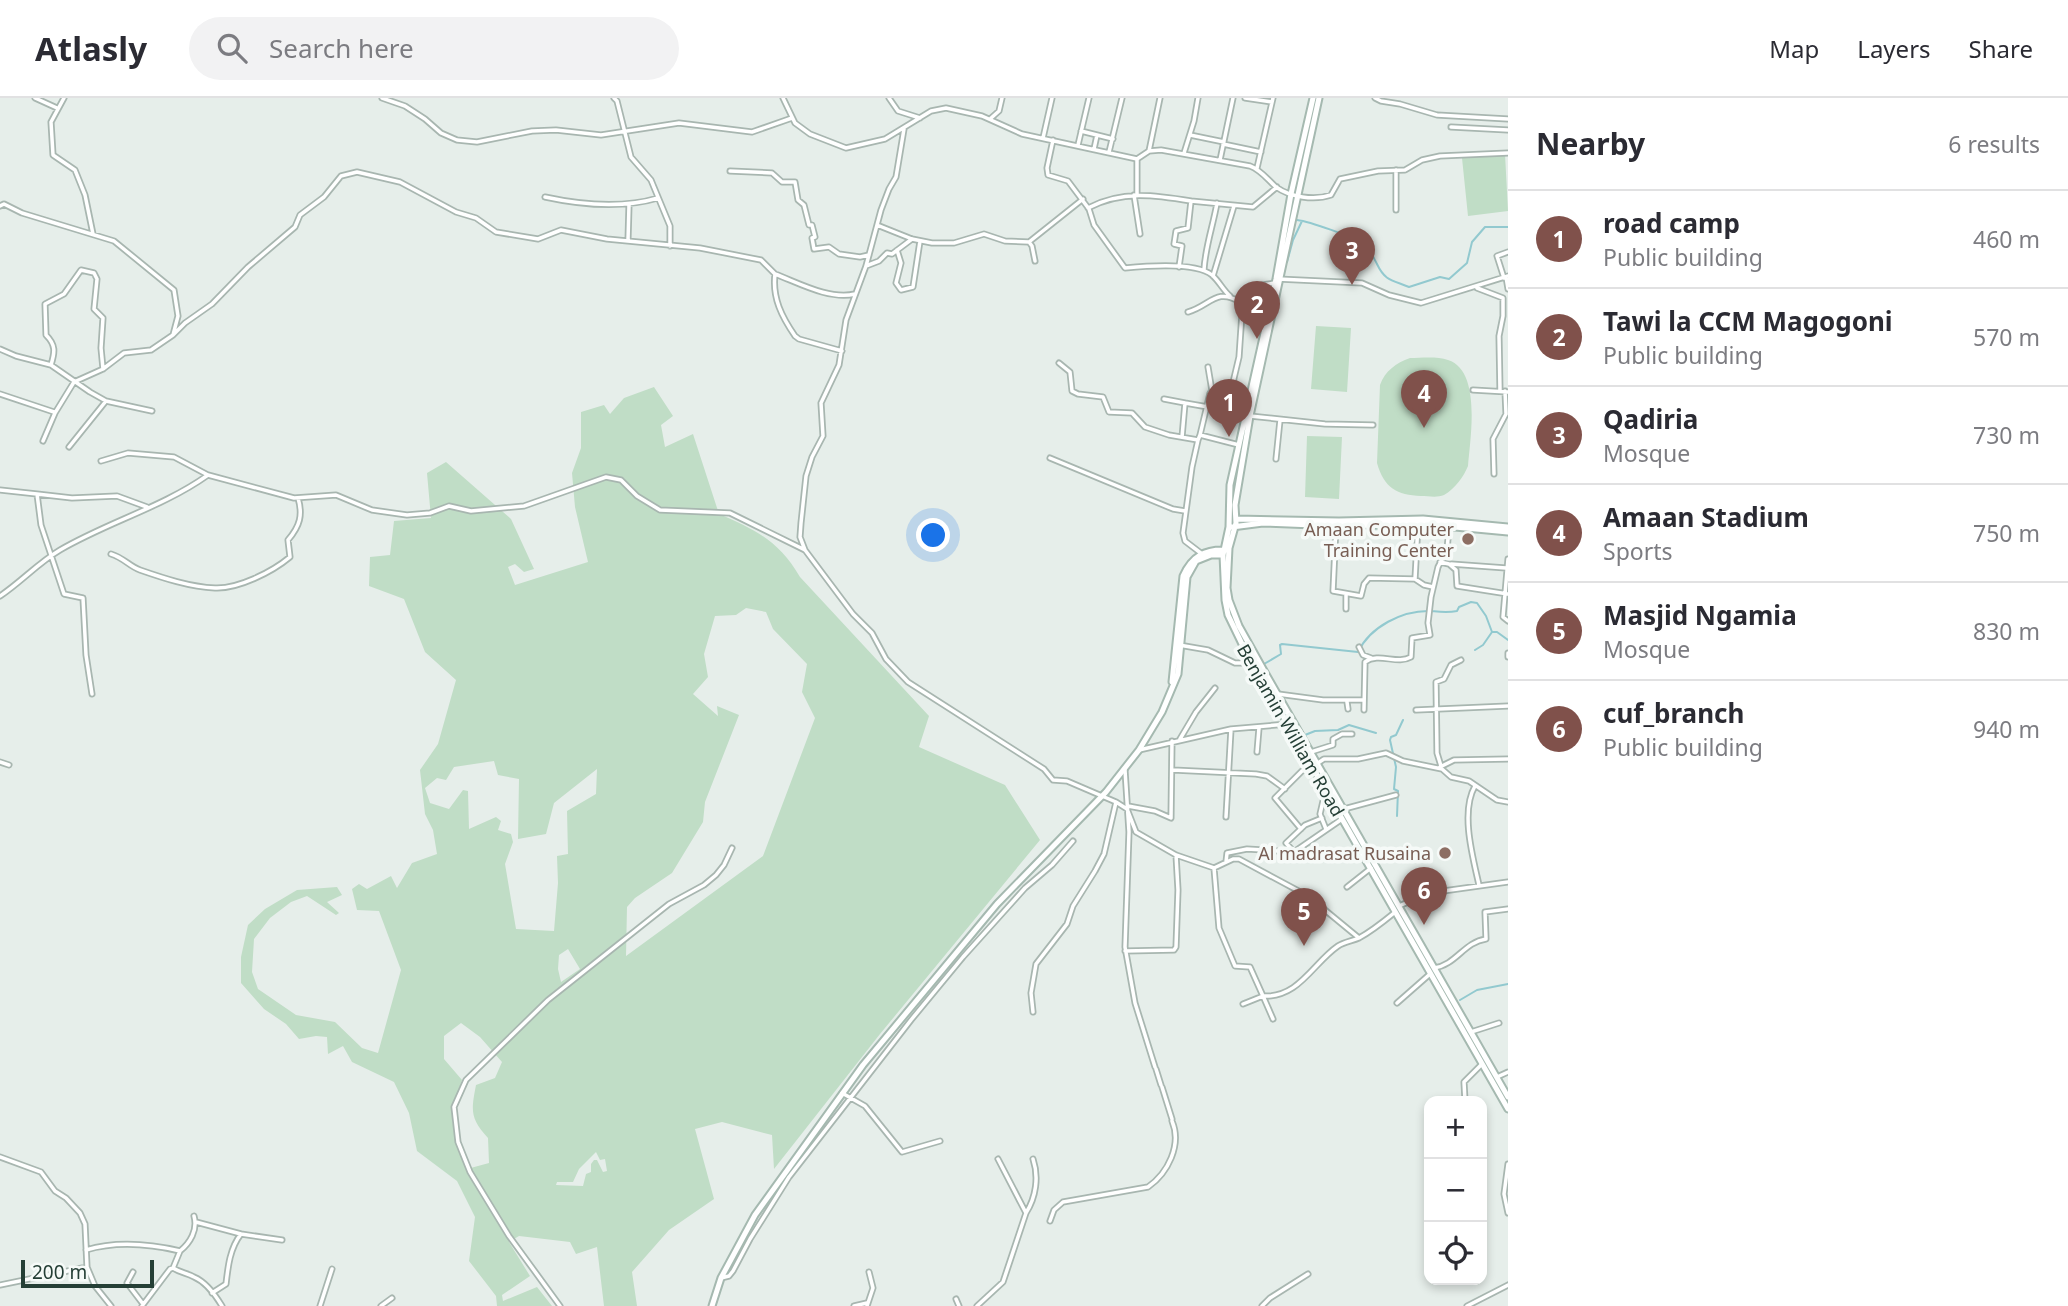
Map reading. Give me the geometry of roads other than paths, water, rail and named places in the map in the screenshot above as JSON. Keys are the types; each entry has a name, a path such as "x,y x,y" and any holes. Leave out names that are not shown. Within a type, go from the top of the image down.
{"main road":[{"path":"1233,520 1250,416 1313,98"},
{"path":"1294,195 1319,98"},
{"path":"1233,520 1230,485 1277,280"},
{"path":"1233,520 1418,521 1508,529"},
{"name":"Benjamin William Road","path":"1233,520 1226,552 1227,588 1233,613 1311,752 1329,796 1398,909"},
{"path":"1231,527 1263,523 1336,526 1418,521 1448,526 1508,529"},
{"path":"712,1306 722,1278 755,1215 842,1093 997,904 1102,796 1139,750 1169,695 1179,645 1183,576 1188,564 1203,555 1226,552"},
{"name":"Benjamin William Road","path":"1226,552 1228,615 1288,724 1344,809 1508,1109"},
{"name":"Benjamin William Road","path":"1432,970 1508,1097"}],"street":[{"path":"35,98 57,108"},
{"path":"64,98 51,122 52,156 75,170 85,195 93,234"},
{"path":"382,98 405,106 441,133 457,140 477,142 532,131 556,130 601,135 678,123 752,132 792,118"},
{"path":"614,98 631,157 636,165 646,172 670,226 670,246"},
{"path":"783,98 792,118 810,134 846,148 877,142 904,129 931,111 946,108 990,119 1014,131 1137,159 1149,151 1184,153 1257,168 1277,187 1294,195 1312,198 1327,197 1335,190 1340,179 1371,172 1405,170 1422,160 1440,156 1508,153"},
{"path":"889,98 898,111 920,118"},
{"path":"990,119 999,111 1002,98"},
{"path":"1043,138 1052,98"},
{"path":"1078,145 1089,98"},
{"path":"1109,152 1122,98"},
{"path":"1149,151 1160,98"},
{"path":"1184,153 1198,98"},
{"path":"1220,160 1233,98"},
{"path":"1245,98 1273,100 1257,168"},
{"path":"1375,98 1437,115 1508,119"},
{"path":"1451,127 1508,130"},
{"path":"904,129 896,177 889,189 866,266 846,320 839,365 821,403 823,436 806,476 800,537 804,550 853,614 872,633 886,659 908,682 1044,769 1053,779 1067,781 1127,807 1155,811 1171,818 1174,770 1172,741"},
{"path":"1081,131 1113,139"},
{"path":"1094,149 1097,135"},
{"path":"1190,135 1261,152"},
{"path":"1053,140 1048,175 1068,181 1083,199 1094,225 1125,268 1157,265 1204,270 1213,276 1230,296 1240,302"},
{"path":"1137,159 1135,195 1140,234"},
{"path":"1396,170 1396,210"},
{"path":"730,171 772,173 782,182 795,182 798,200 804,205 809,225 812,225 814,249 828,247 839,254 860,257 869,255"},
{"path":"43,441 55,413 74,382 103,369 124,353 150,350 173,335 212,304 248,267 295,228 300,215 324,197 341,176 357,172 400,182 456,212 476,218 496,232 538,239 561,230 699,248 761,260 775,274 832,294 855,294"},
{"path":"1088,208 1109,198 1135,195 1252,207 1277,187"},
{"path":"545,197 569,202 629,205 657,198"},
{"path":"877,225 920,241 954,243 984,234 1005,242 1029,242 1083,199"},
{"path":"1179,268 1182,246 1174,244 1175,231 1188,228 1191,201"},
{"path":"1204,270 1204,257 1217,204"},
{"path":"0,206 4,205 114,241 174,289 178,316 173,335"},
{"path":"628,240 629,205"},
{"path":"1213,276 1234,206"},
{"path":"866,266 879,261 887,253 892,254 912,239"},
{"path":"897,250 901,262 896,283 901,290 913,287 920,241"},
{"path":"1029,242 1035,261"},
{"path":"1508,252 1497,256 1508,289"},
{"path":"51,365 55,351 52,341 46,335 46,304 64,294 80,270 94,273 97,279 94,309 103,318 103,369"},
{"path":"775,274 777,304 795,335 799,339 842,351"},
{"path":"1229,396 1239,357 1242,313 1240,302 1243,294 1262,285 1277,280 1362,283 1389,295 1421,303 1506,277"},
{"path":"1475,287 1503,298"},
{"path":"1503,298 1508,295"},
{"path":"1188,312 1200,308 1210,299 1230,296"},
{"path":"1494,474 1493,439 1506,414 1499,336 1503,298"},
{"path":"0,349 51,365 106,401 152,411"},
{"path":"1059,363 1070,372 1072,391 1102,397 1109,412 1132,413 1145,427 1182,437 1239,444"},
{"path":"1203,555 1185,541 1182,533 1199,438 1212,391 1208,367"},
{"path":"1473,390 1505,391"},
{"path":"1212,391 1248,402"},
{"path":"0,394 55,413"},
{"path":"1164,399 1208,407"},
{"path":"69,447 106,401"},
{"path":"1182,437 1185,403"},
{"path":"1250,416 1373,425"},
{"path":"1276,459 1280,420"},
{"path":"101,461 128,453 174,457 208,475 298,498 336,495 372,510 408,515 430,513 449,506 471,511 524,506 606,477 614,478 624,482 636,496 660,510 730,513 804,550"},
{"path":"1050,458 1173,509 1185,511"},
{"path":"0,596 50,557 102,527 188,489 208,475"},
{"path":"0,490 72,498 117,496 149,507"},
{"path":"37,494 41,524 64,594 83,598 86,655 92,694"},
{"path":"111,554 124,558 136,569 193,585 217,589 249,580 274,570 290,557 288,540 298,528 302,511 298,498"},
{"path":"1415,579 1418,521"},
{"path":"1336,526 1333,591 1361,596 1364,584 1369,578 1415,579 1433,587"},
{"path":"1359,649 1371,658 1406,660 1411,657 1412,638 1430,635 1429,611 1440,562 1447,550 1448,526"},
{"path":"1508,559 1503,617 1508,621"},
{"path":"1440,562 1507,568"},
{"path":"1449,564 1456,570 1457,586 1506,594"},
{"path":"1346,595 1346,609"},
{"path":"1179,645 1208,650 1235,663 1253,663"},
{"path":"1364,710 1365,662 1371,658"},
{"path":"1440,767 1437,753 1437,680 1444,679 1449,666 1461,660"},
{"path":"1180,739 1215,688"},
{"path":"1278,694 1348,702 1364,700"},
{"path":"1348,702 1348,709"},
{"path":"1416,710 1508,706"},
{"path":"1139,750 1231,729 1288,724"},
{"path":"1257,752 1259,728"},
{"path":"1226,817 1231,729"},
{"path":"1311,752 1333,746 1336,736 1352,734"},
{"path":"1301,829 1275,800 1302,771 1324,759 1359,759 1387,753 1403,761 1440,767 1451,777 1469,781 1497,800 1508,802"},
{"path":"1440,767 1454,760 1508,759"},
{"path":"0,762 9,765"},
{"path":"1050,1221 1054,1210 1063,1202 1148,1187 1158,1180 1175,1147 1175,1129 1135,1003 1125,951 1125,770"},
{"path":"1174,770 1267,776 1285,789"},
{"path":"1475,786 1469,800 1469,829 1479,885"},
{"path":"1344,809 1396,795"},
{"path":"1325,829 1320,814 1323,801 1329,796"},
{"path":"1033,1012 1031,993 1037,964 1067,924 1073,906 1104,854 1116,802"},
{"path":"1127,807 1136,832 1176,855 1214,868 1239,859 1294,887 1359,937"},
{"path":"1294,852 1286,843 1301,829 1322,818"},
{"path":"1226,862 1227,853 1236,850 1294,852 1342,819"},
{"path":"722,1278 733,1271 750,1238 789,1177 963,957 1025,888 1052,865 1073,841"},
{"path":"560,1306 509,1236 470,1172 458,1142 454,1107 467,1080 548,1000 669,904 704,885 724,865 732,848"},
{"path":"1125,951 1174,950 1176,947 1176,855"},
{"path":"1214,868 1219,928 1225,946 1237,968 1245,965 1250,967 1273,1019"},
{"path":"1347,887 1371,868"},
{"path":"1243,1004 1263,996 1286,992 1304,980 1338,946 1381,925 1398,909 1429,893 1508,882"},
{"path":"1397,1003 1427,978 1432,970 1453,961 1472,942 1486,939 1485,912 1508,909"},
{"path":"1471,1032 1499,1023"},
{"path":"1465,1096 1464,1082 1482,1064"},
{"path":"1497,1077 1508,1072"},
{"path":"842,1093 865,1106 902,1152 940,1141"},
{"path":"0,1157 46,1176 55,1191 80,1213 85,1224 87,1267 95,1286 111,1306"},
{"path":"998,1159 1026,1213"},
{"path":"977,1306 1003,1282 1035,1187 1037,1172 1032,1159"},
{"path":"1508,1164 1504,1194 1508,1213"},
{"path":"133,1272 127,1283 142,1305 173,1268 180,1251 188,1245 196,1222 194,1216"},
{"path":"196,1222 241,1234 282,1240"},
{"path":"212,1293 226,1284 231,1254 241,1234"},
{"path":"86,1250 122,1245 152,1245 180,1251"},
{"path":"0,1285 36,1280 87,1267"},
{"path":"173,1268 185,1275 193,1275 204,1283 222,1306"},
{"path":"320,1306 332,1269"},
{"path":"854,1306 867,1305 873,1288 869,1272"},
{"path":"1262,1306 1308,1274"},
{"path":"1467,1306 1508,1285"},
{"path":"381,1306 392,1298"},
{"path":"956,1299 959,1306"}],"waterway":[{"path":"1297,220 1364,243 1370,247 1386,277 1409,287 1440,277 1449,279 1467,263 1472,242 1485,227 1508,227"},
{"path":"1287,262 1302,221"},
{"path":"1264,664 1281,654 1282,644 1358,652 1370,635 1398,617 1420,611 1457,611 1459,607 1471,602 1477,603 1492,632"},
{"path":"1475,650 1483,645 1492,632 1497,632 1508,640"},
{"path":"1397,816 1398,791 1394,789 1396,767 1390,740 1396,735 1403,720"},
{"path":"1305,735 1315,731 1338,730 1349,725 1376,733"},
{"path":"1460,1000 1477,990 1508,984"}],"place":[{"name":"Qadiria","path":"1352,285"},
{"name":"Tawi la CCM Magogoni","path":"1257,339"},
{"name":"Amaan Stadium","path":"1424,428"},
{"name":"road camp","path":"1229,437"},
{"name":"Amaan Computer Training Center","path":"1468,539"},
{"name":"Al madrasat Rusaina","path":"1445,853"},
{"name":"cuf_branch","path":"1424,925"},
{"name":"Masjid Ngamia","path":"1304,946"}]}
